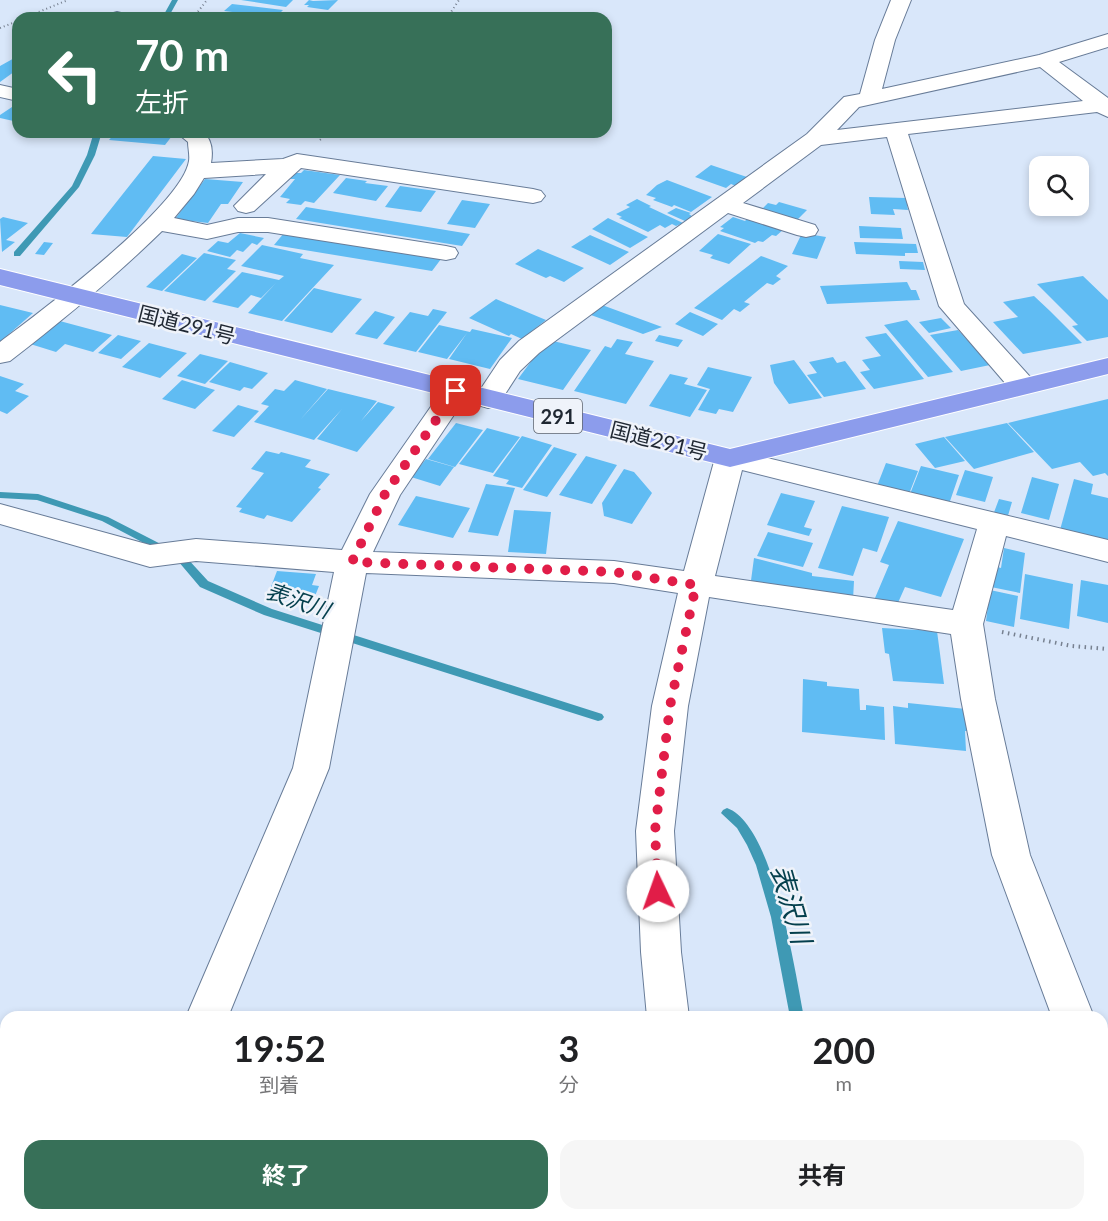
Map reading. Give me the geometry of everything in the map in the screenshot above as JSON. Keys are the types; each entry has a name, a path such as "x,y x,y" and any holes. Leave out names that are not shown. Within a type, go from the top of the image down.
{"highway":[{"name":"国道291号","path":"4,278 730,458 1022,385 1108,366"}],"street":[{"path":"869,99 885,40 901,0"},
{"path":"488,399 510,366 529,347 815,139 852,102 1044,60 1108,40"},
{"path":"1044,60 1106,106"},
{"path":"815,139 895,128 1106,106"},
{"path":"895,128 952,306 1022,385"},
{"path":"0,355 73,296 103,275 159,223 197,171 202,150 194,138"},
{"path":"246,206 297,160 533,196"},
{"path":"197,171 288,166"},
{"path":"723,204 806,230"},
{"path":"159,223 207,232 238,225 268,225 446,253"},
{"path":"210,1011 311,768 352,562 385,494 456,391"},
{"path":"667,1011 661,952 655,831 670,706 696,585 730,458 1108,551"},
{"path":"0,514 150,556 196,550 352,562 614,572 966,624"},
{"path":"994,523 966,624 978,699 1011,855 1071,1011"}],"path":[{"path":"39,12 68,0"},
{"path":"198,12 207,0"},
{"path":"966,624 1072,646 1108,649"}],"building":[{"path":"241,0 293,0 286,7"},
{"path":"309,0 338,0 328,10 307,7 309,5 304,5"},
{"path":"232,4 283,10 281,12 224,11"},
{"path":"12,59 12,73 0,82 0,66"},
{"path":"12,107 12,121 0,118 0,115"},
{"path":"111,138 170,138 165,145 109,140"},
{"path":"153,156 186,159 127,237 91,234"},
{"path":"711,165 747,177 736,186 731,184 726,188 695,177"},
{"path":"304,170 340,175 314,203 305,201 301,205 286,203 290,199 280,197 295,179 290,179 295,173 301,173"},
{"path":"346,178 388,186 376,201 333,193"},
{"path":"205,179 243,182 228,204 221,204 208,223 175,219"},
{"path":"667,180 712,197 691,212 653,200 656,198 646,195"},
{"path":"400,186 436,191 421,212 385,207"},
{"path":"869,197 906,198 908,210 893,209 895,215 871,214"},
{"path":"637,199 683,223 676,226 672,224 665,228 660,225 648,232 619,218 622,217 616,214 630,207 626,205"},
{"path":"462,200 490,204 475,228 447,224"},
{"path":"779,202 807,210 796,221 760,211 768,203 776,205"},
{"path":"306,207 470,234 462,246 296,219"},
{"path":"676,208 691,213 689,214 693,217 685,221 667,213"},
{"path":"3,217 28,223 6,240 15,242 2,252 0,219"},
{"path":"733,217 745,221 749,217 784,229 776,236 772,235 763,242 755,243 720,231 724,228 720,227"},
{"path":"608,218 648,237 630,248 592,229"},
{"path":"859,226 901,228 903,239 860,238"},
{"path":"240,233 264,238 257,245 252,243 243,252 237,250 230,257 207,251 218,241 228,243"},
{"path":"284,233 441,259 432,271 274,245"},
{"path":"802,233 826,237 817,259 792,254"},
{"path":"718,234 751,244 729,264 710,258 713,255 699,251"},
{"path":"590,235 629,252 610,265 571,247"},
{"path":"44,242 53,243 44,255 35,254"},
{"path":"854,242 916,244 918,253 905,253 905,256 856,254"},
{"path":"262,245 303,254 300,258 334,265 282,321 248,313 276,283 261,298 251,295 238,308 212,302 242,272 279,280 284,276 241,266"},
{"path":"538,249 584,268 564,282 550,276 546,278 515,264"},
{"path":"204,253 236,260 227,269 236,271 205,301 164,291"},
{"path":"182,254 197,258 162,291 146,287"},
{"path":"761,256 788,266 776,276 781,279 773,285 767,283 744,302 750,304 740,312 734,309 722,320 694,308"},
{"path":"899,261 923,262 925,270 900,269"},
{"path":"1083,276 1108,300 1108,337 1087,341 1072,326 1078,325 1037,284"},
{"path":"907,282 911,290 916,290 920,300 827,304 820,286"},
{"path":"314,288 362,299 332,333 284,321"},
{"path":"1034,296 1082,343 1023,354 993,322 1018,317 1003,302"},
{"path":"496,299 546,320 522,339 511,334 509,336 469,318"},
{"path":"0,305 33,313 0,342"},
{"path":"602,305 662,327 643,334 591,315"},
{"path":"433,309 447,312 416,352 383,344 410,312 428,316"},
{"path":"375,311 395,317 377,339 355,334"},
{"path":"690,312 718,324 703,336 675,324"},
{"path":"941,318 951,328 929,333 919,322"},
{"path":"56,320 112,335 93,352 65,344 56,352 27,343"},
{"path":"907,320 953,372 928,377 884,325"},
{"path":"439,325 470,332 472,329 512,338 490,369 449,359 467,333 447,359 418,352"},
{"path":"958,330 990,365 961,371 930,335"},
{"path":"886,333 924,379 874,389 860,372 870,370 862,360 881,356 865,337"},
{"path":"118,335 141,341 121,359 98,353"},
{"path":"659,335 683,340 678,347 655,341"},
{"path":"617,339 633,342 625,354 654,361 626,404 574,391 605,346 611,348"},
{"path":"553,341 591,350 563,390 518,379 538,352"},
{"path":"149,343 187,353 160,378 122,367"},
{"path":"200,354 228,361 205,384 177,376"},
{"path":"833,357 837,363 845,361 866,389 824,397 807,375 817,373 809,362"},
{"path":"794,360 822,398 789,404 774,383 770,365"},
{"path":"230,362 268,373 252,389 244,387 240,391 209,382"},
{"path":"708,367 752,377 733,412 719,409 716,414 698,410 710,389 697,385"},
{"path":"670,374 688,378 684,384 707,390 690,417 649,406"},
{"path":"0,376 24,384 15,391 29,396 7,414 0,411"},
{"path":"182,380 215,390 195,409 162,399"},
{"path":"295,380 327,389 300,420 328,389 377,401 361,421 378,402 395,407 357,452 317,439 342,409 314,440 254,422 269,406 261,404 275,389 284,391"},
{"path":"1108,399 1108,476 1105,473 1093,476 1080,462 1052,469 1008,423"},
{"path":"238,405 259,411 234,437 212,431"},
{"path":"456,423 483,430 455,467 428,459"},
{"path":"1007,423 1034,452 974,469 945,437"},
{"path":"487,428 520,437 493,473 459,464"},
{"path":"522,436 552,445 522,488 506,484 509,480 493,476"},
{"path":"944,437 965,461 935,468 915,444"},
{"path":"554,447 577,454 547,497 523,490"},
{"path":"266,451 279,454 281,452 311,460 305,467 330,474 318,488 321,489 292,522 267,515 264,519 239,512 242,508 236,507 264,473 251,469"},
{"path":"586,456 617,465 592,504 559,495"},
{"path":"426,459 454,467 440,486 411,477"},
{"path":"886,463 918,471 909,494 877,486"},
{"path":"921,466 959,475 949,504 910,494"},
{"path":"624,469 634,472 652,493 632,524 604,516 602,503"},
{"path":"965,470 993,477 985,502 956,495"},
{"path":"1032,477 1059,484 1049,520 1021,513"},
{"path":"1074,479 1093,484 1091,494 1108,498 1108,542 1060,530"},
{"path":"486,484 515,488 498,536 468,532"},
{"path":"781,493 815,501 804,527 812,529 809,536 767,525"},
{"path":"416,496 470,508 453,538 398,525"},
{"path":"999,499 1012,502 1007,519 993,515"},
{"path":"842,506 889,517 877,552 863,548 853,576 818,568"},
{"path":"514,510 551,512 546,554 508,552"},
{"path":"898,521 964,539 941,597 905,587 897,605 875,598 889,565 880,562"},
{"path":"768,532 813,543 803,567 757,556"},
{"path":"1004,548 1025,553 1020,593 991,587 994,566 1001,568"},
{"path":"754,558 812,573 812,576 854,581 853,600 750,588"},
{"path":"277,571 316,574 312,585 319,586 315,596 269,592"},
{"path":"1025,574 1073,584 1069,629 1020,619"},
{"path":"1081,580 1108,585 1108,623 1077,616"},
{"path":"990,590 1018,596 1014,627 986,621"},
{"path":"882,628 937,631 944,684 893,681 889,654 885,653"},
{"path":"803,679 827,682 827,686 859,689 860,710 866,710 866,705 884,707 885,740 802,732"},
{"path":"908,703 966,709 968,731 965,731 966,751 895,744 893,706 908,708"}],"waterway":[{"name":"表沢川","path":"168,12 175,0"},
{"name":"表沢川","path":"17,254 75,187 91,155 96,138"},
{"name":"表沢川","path":"0,495 38,497 105,519 182,559 204,584 268,612 598,717"},
{"name":"表沢川","path":"727,813 741,825 762,865 777,917 796,1011"}],"route":[{"path":"456,391 385,494 352,562 614,572 696,585 670,706 655,831 658,891"}]}
